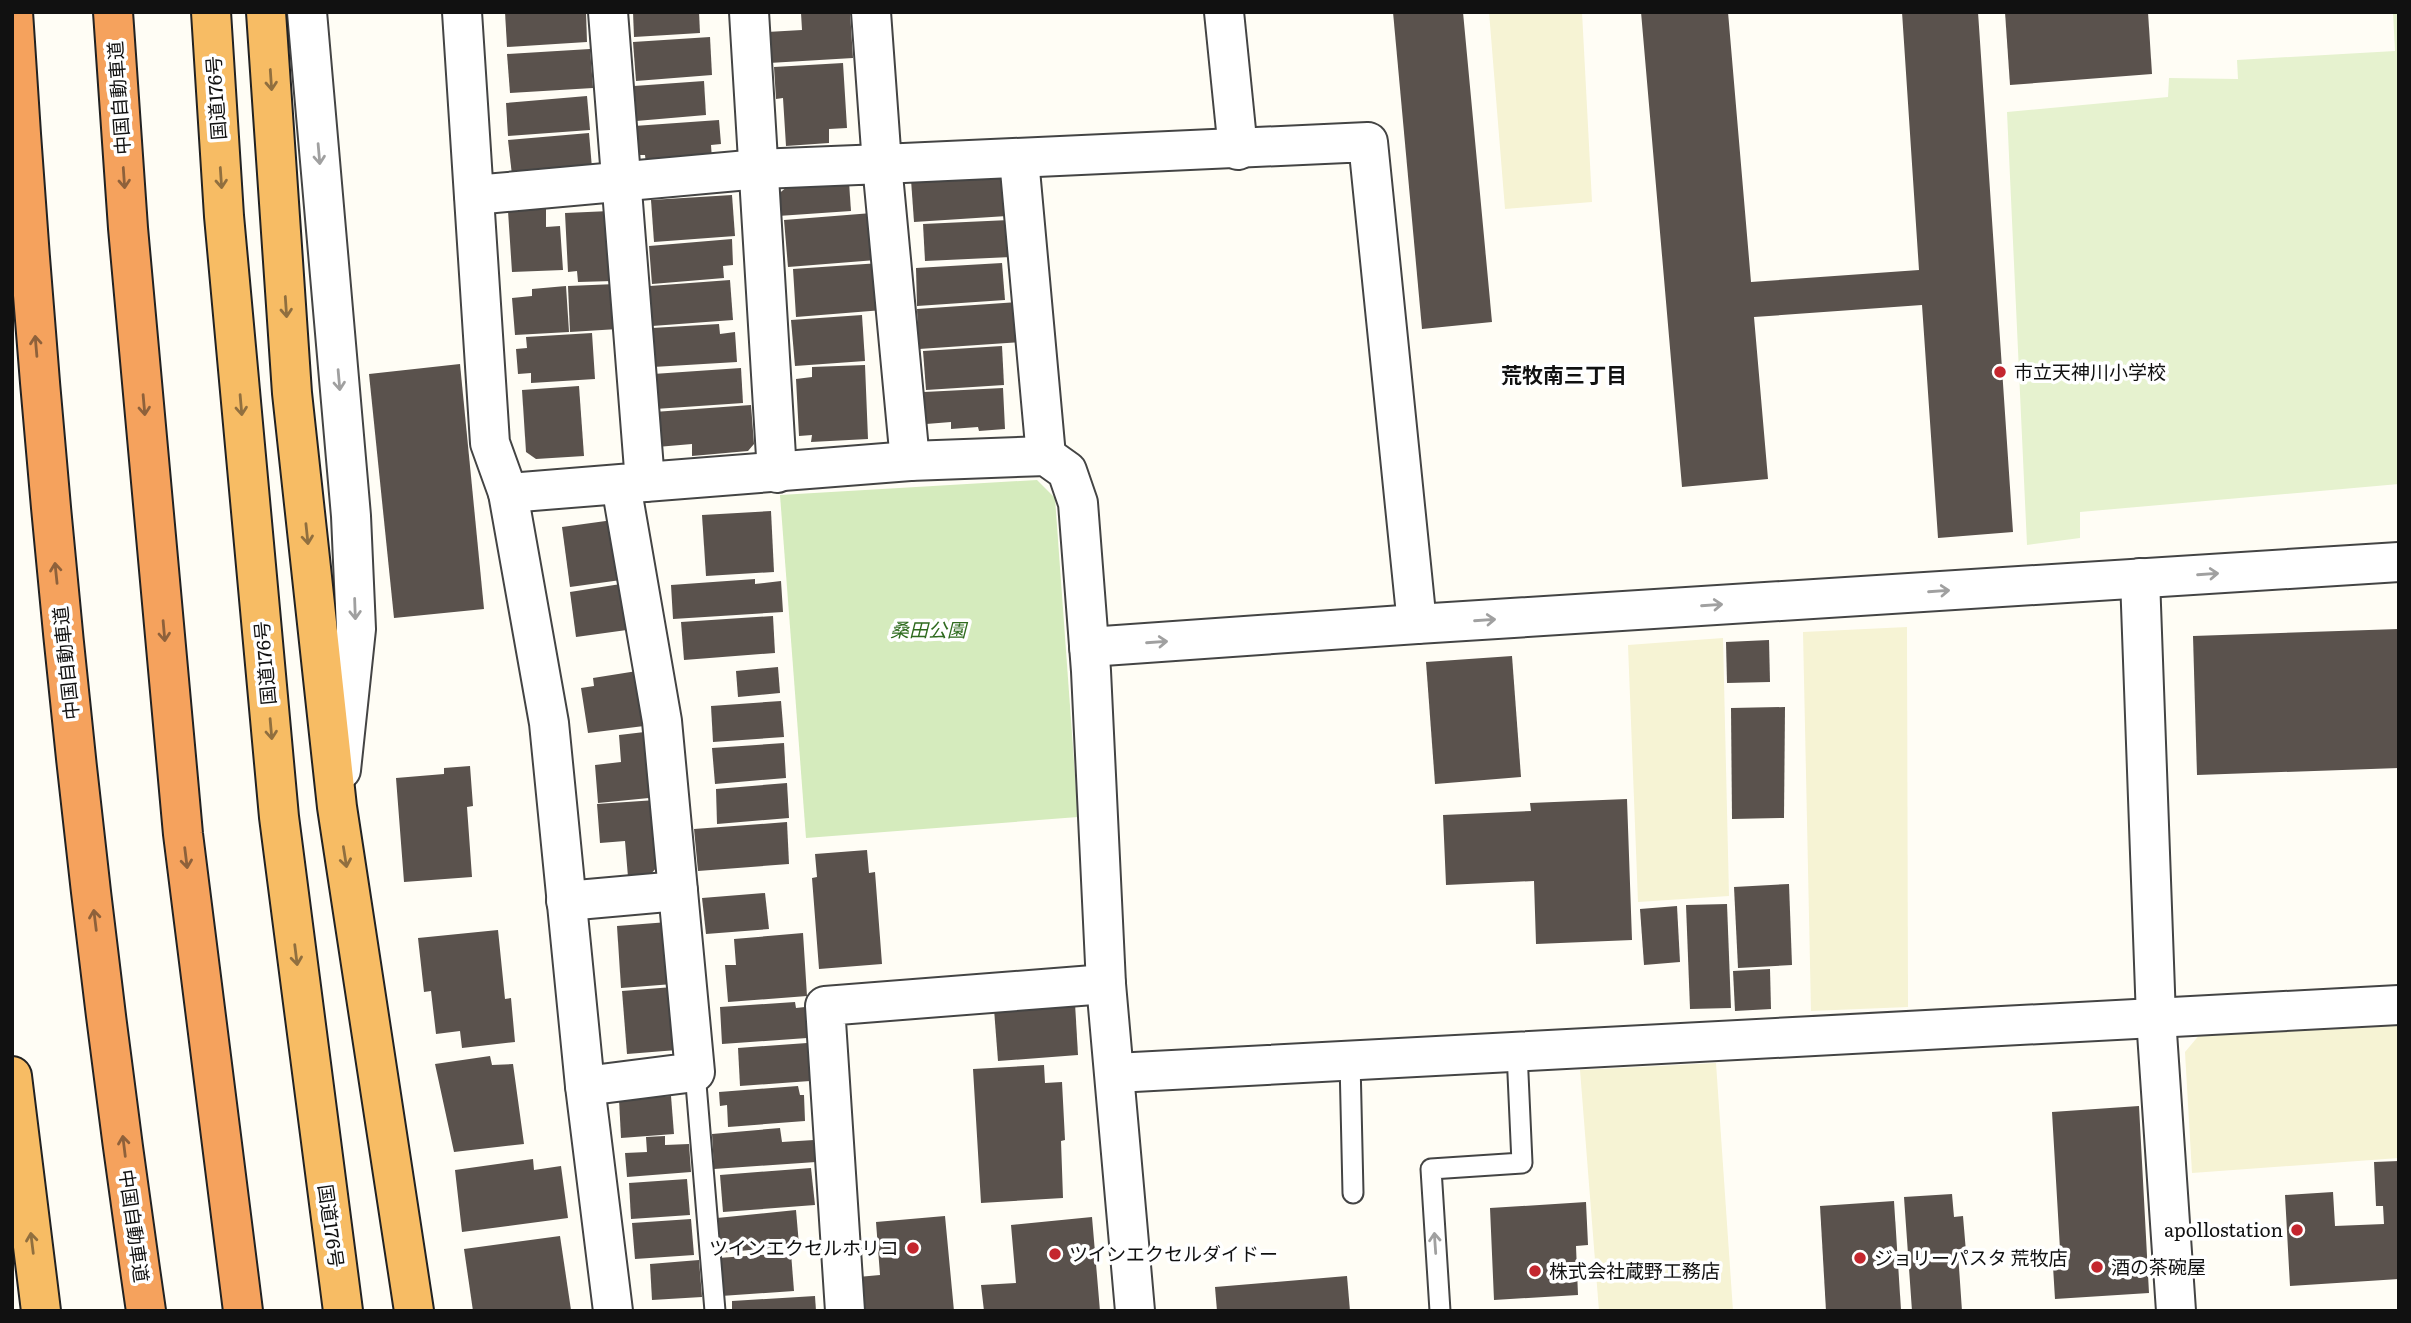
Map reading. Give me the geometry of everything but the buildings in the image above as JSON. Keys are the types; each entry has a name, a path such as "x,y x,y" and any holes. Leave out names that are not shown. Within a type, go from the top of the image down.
{"highway":[{"name":"中国自動車道","path":"13,12 27,236 52,536 85,844 146,1311"},
{"name":"中国自動車道","path":"113,12 128,228 183,834 243,1311"},
{"name":"国道176号","path":"211,12 224,216 279,817 343,1311"},
{"path":"267,12 292,393 337,807 414,1311"},
{"path":"12,1076 41,1311"}],"street":[{"path":"307,12 351,516 356,629 337,807"},
{"path":"462,12 489,443 508,493 549,723 585,1086 612,1311"},
{"path":"585,1086 695,1072 662,721 633,484 621,181 608,12"},
{"path":"749,12 777,473"},
{"path":"871,12 882,164 910,461"},
{"path":"1224,12 1238,149"},
{"path":"474,195 759,169 1368,142 1417,624"},
{"path":"1019,159 1046,456"},
{"path":"508,493 910,461 1046,456 1068,471 1078,503 1089,647 1106,984 1135,1311"},
{"path":"1089,647 2399,562"},
{"path":"2140,579 2156,1018 2176,1311"},
{"path":"566,901 678,891"},
{"path":"845,1311 825,1006 1106,984"},
{"path":"1115,1073 2399,1005"}],"lane":[{"path":"1440,1311 1431,1169 1522,1163 1517,1052"},
{"path":"1350,1061 1353,1193"},
{"path":"695,1072 715,1311"}],"shaded area":[{"path":"1489,12 1582,12 1592,202 1505,209"},
{"path":"1907,627 1908,1007 1811,1011 1803,632"},
{"path":"1723,638 1729,896 1638,902 1628,645"},
{"path":"2399,1025 2399,1158 2192,1173 2185,1052 2201,1033"},
{"path":"1716,1063 1733,1311 1599,1311 1580,1070"}],"green space":[{"path":"2393,12 2399,12 2399,484 2080,512 2080,538 2027,545 2007,112 2168,97 2169,78 2238,79 2237,60 2395,51"},
{"name":"桑田公園","path":"1037,480 1055,498 1078,817 806,838 780,495"}],"place":[{"name":"市立天神川小学校","path":"2000,372"},
{"name":"apollostation","path":"2297,1230"},
{"name":"ツインエクセルホリコ","path":"913,1248"},
{"name":"ツインエクセルダイドー","path":"1055,1254"},
{"name":"ジョリーパスタ 荒牧店","path":"1860,1258"},
{"name":"酒の茶碗屋","path":"2097,1267"},
{"name":"株式会社蔵野工務店","path":"1535,1271"}],"district":[{"name":"荒牧南三丁目","path":"1564,376"}]}
